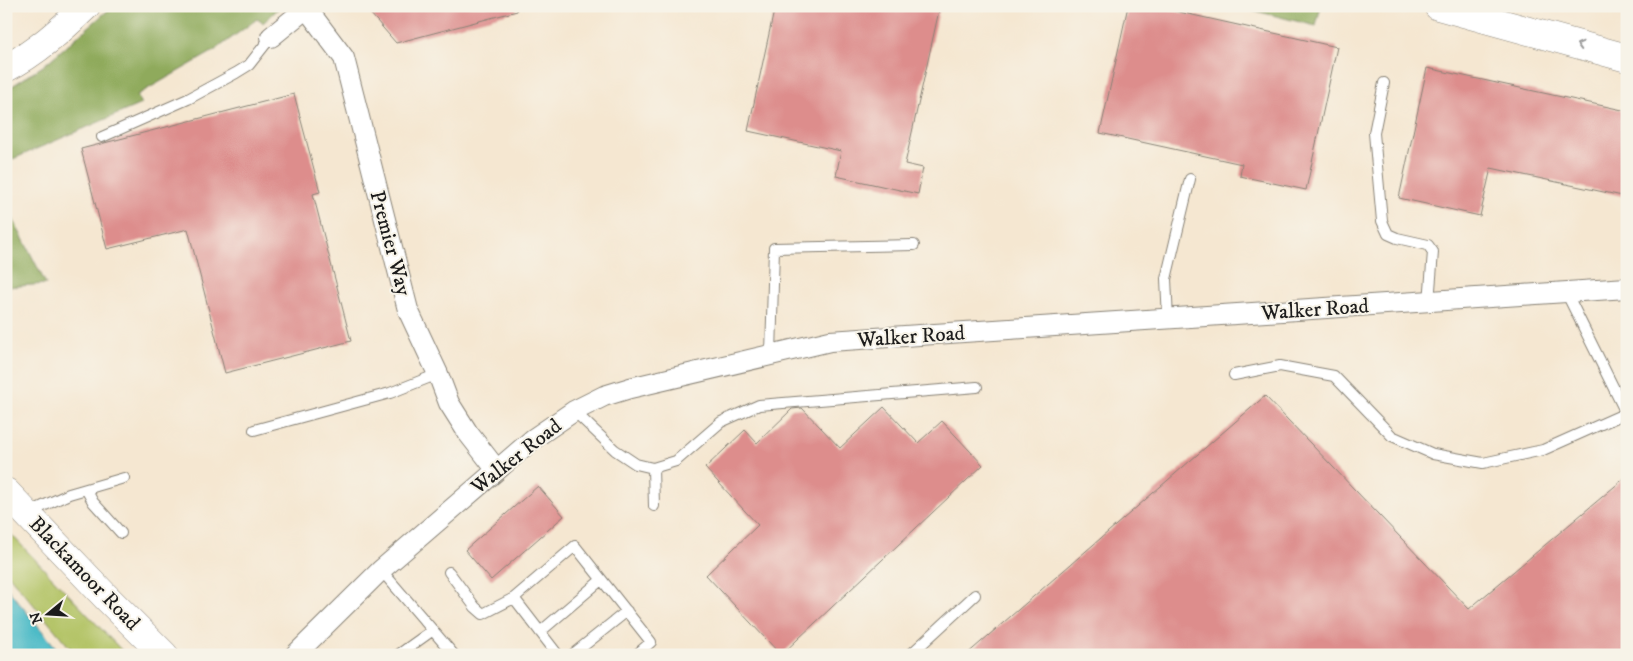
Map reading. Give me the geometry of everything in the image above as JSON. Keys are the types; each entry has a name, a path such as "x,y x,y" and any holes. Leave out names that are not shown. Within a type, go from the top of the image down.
{"main road":[{"path":"6,51 47,21 63,6"},
{"path":"6,68 16,63 60,31 86,6"},
{"path":"1438,6 1627,58"},
{"name":"Blackamoor Road","path":"6,492 164,655"}],"street":[{"name":"Premier Way","path":"271,37 308,8 344,58 408,310 438,374 449,403 468,433 496,469"},
{"name":"Walker Road","path":"295,655 381,570 533,439 574,411 604,396 630,388 830,341 1627,288"}],"lane":[{"path":"102,137 188,99 249,65 271,37"},
{"path":"1384,83 1374,133 1382,222 1388,234 1428,245 1433,252 1429,302"},
{"path":"1168,319 1166,279 1190,178"},
{"path":"771,354 774,248 914,245"},
{"path":"1234,375 1280,366 1334,376 1392,436 1433,454 1483,463 1543,450 1626,412 1566,292"},
{"path":"254,430 383,395 438,374"},
{"path":"574,411 616,450 636,464 653,468 676,460 721,422 759,405 977,387"},
{"path":"653,468 654,506"},
{"path":"27,513 69,494 124,478"},
{"path":"86,489 93,502 121,533"},
{"path":"449,572 475,607 483,614 514,598 575,546 651,642 636,655"},
{"path":"381,570 454,655"},
{"path":"540,632 601,580"},
{"path":"910,655 975,595"},
{"path":"514,598 554,653"},
{"path":"572,655 626,611"},
{"path":"398,655 432,630"}],"green space":[{"path":"113,6 281,6 263,23 257,19 214,51 137,95 141,104 6,162 6,90 43,66"},
{"path":"1236,6 1321,6 1316,26"},
{"path":"6,205 46,284 6,287"},
{"path":"6,529 126,655 76,655 6,572"}],"water":[{"path":"6,587 62,655 6,655"}],"building":[{"path":"364,6 516,6 517,11 396,43"},
{"path":"775,6 940,6 905,164 923,168 918,194 836,176 841,151 748,131"},
{"path":"1128,6 1152,6 1337,47 1306,190 1240,176 1242,164 1100,133"},
{"path":"1427,68 1627,111 1627,197 1491,168 1480,216 1399,198"},
{"path":"294,94 320,192 313,194 351,341 225,373 188,229 107,249 81,149"},
{"path":"1265,396 1469,609 1627,476 1627,655 966,655"},
{"path":"884,407 918,443 942,421 983,465 781,655 706,575 758,525 705,468 745,430 757,443 792,409 802,408 840,448"},
{"path":"538,486 564,516 491,580 465,550"}]}
